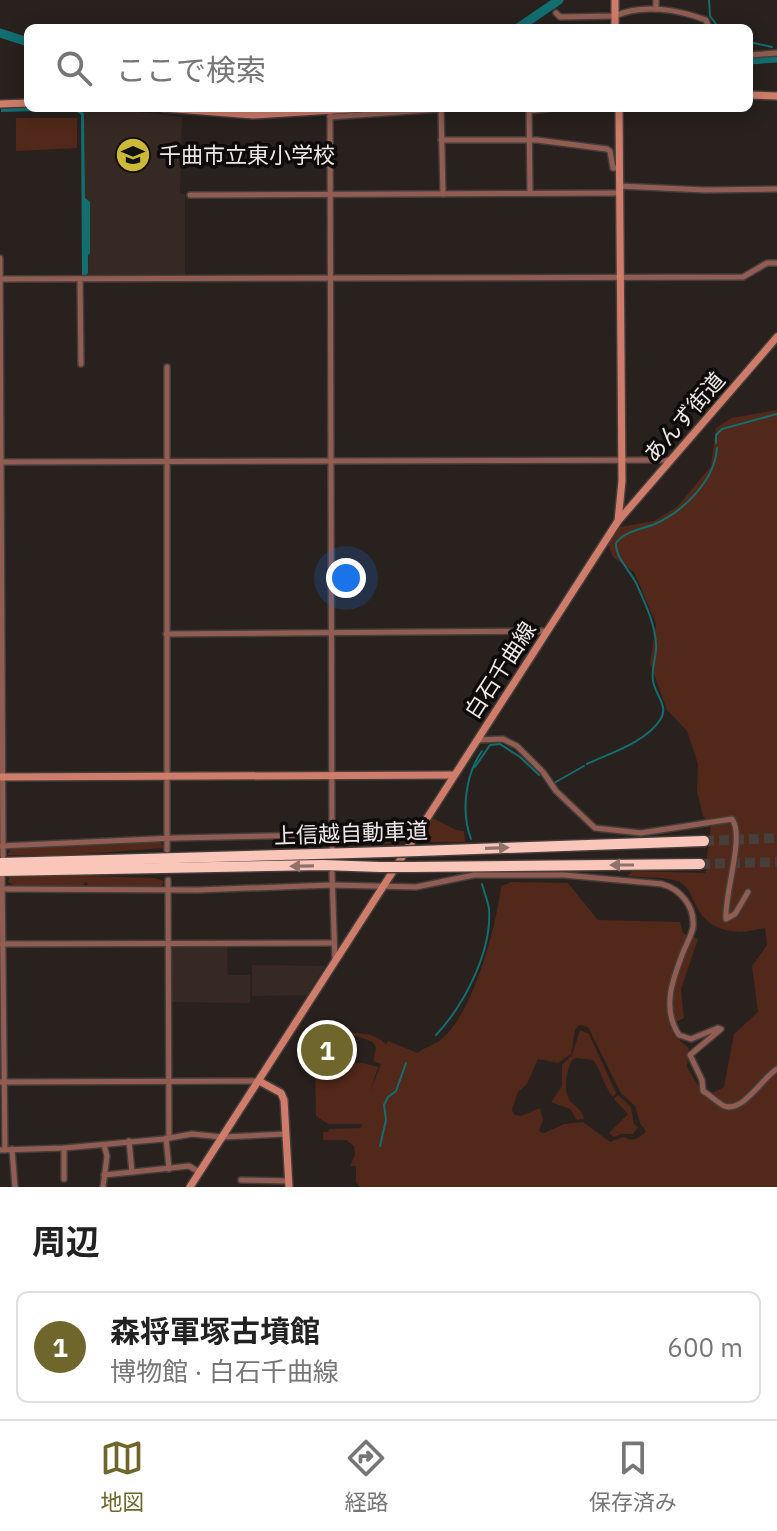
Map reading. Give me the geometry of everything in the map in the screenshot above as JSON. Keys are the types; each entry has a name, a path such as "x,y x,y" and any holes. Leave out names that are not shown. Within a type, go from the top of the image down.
{"highway":[{"name":"上信越自動車道","path":"2,860 387,852 704,841"},
{"name":"上信越自動車道","path":"1,873 323,865 700,864"}],"main road":[{"path":"615,0 615,24"},
{"path":"753,95 777,96"},
{"path":"0,104 24,103"},
{"path":"210,112 342,112"},
{"path":"618,521 621,460 619,112"},
{"name":"あんず街道","path":"618,521 777,337"},
{"name":"白石千曲線","path":"193,1185 618,521"},
{"path":"2,777 453,775"},
{"path":"259,1081 281,1093 289,1184"}],"street":[{"path":"656,0 656,9"},
{"path":"556,13 560,17 615,16 623,12 656,9 702,18 708,24"},
{"path":"753,55 777,53"},
{"path":"332,848 330,114 374,112"},
{"path":"441,112 443,194"},
{"path":"529,112 530,193"},
{"path":"441,140 530,141 607,149 613,168 619,168"},
{"path":"190,195 777,189"},
{"path":"0,258 2,860"},
{"path":"2,279 743,277 767,263 777,263"},
{"path":"80,279 81,364"},
{"path":"167,367 167,850"},
{"path":"1,462 670,460"},
{"path":"166,634 546,631"},
{"path":"476,740 503,739 517,746 543,772 556,791 595,828 641,833 732,819 737,829 726,897 726,919 735,914 748,892"},
{"path":"2,846 416,833"},
{"path":"1,873 2,1082 6,1150 15,1187"},
{"path":"332,873 335,961"},
{"path":"1,889 168,890 332,885 416,887 474,875 564,875 673,887 683,896 691,912 693,928 671,986 671,1020 679,1035 691,1039 721,1029 690,1055 702,1080 703,1091 722,1106 732,1107 747,1098 777,1069"},
{"path":"168,880 169,1169"},
{"path":"2,944 334,943"},
{"path":"2,1082 259,1081"},
{"path":"6,1150 64,1148 192,1134 222,1137 286,1134"},
{"path":"129,1141 132,1172"},
{"path":"103,1187 107,1156 104,1144"},
{"path":"64,1148 64,1179"},
{"path":"104,1175 189,1166 199,1172"},
{"path":"241,1180 289,1184"}],"shaded area":[{"name":"千曲市立東小学校","path":"84,112 137,112 182,117 180,193 185,194 185,275 88,277 90,202 85,198"},
{"path":"16,118 77,118 77,148 16,151"},
{"path":"777,410 777,1187 360,1187 356,1182 356,1166 350,1166 355,1155 354,1146 346,1140 323,1140 323,1132 361,1128 362,1124 328,1124 316,1116 315,1064 363,1063 378,1067 370,1092 381,1064 373,1061 376,1048 373,1042 339,1033 370,1035 386,1044 388,1041 418,1053 439,1041 462,1013 472,992 488,946 501,886 511,882 568,883 598,920 680,922 683,933 698,939 681,989 684,1018 669,1026 689,1048 687,1067 705,1097 724,1087 734,1034 758,1012 752,966 767,945 765,928 740,932 723,929 703,917 684,885 677,881 627,876 633,871 705,873 711,824 703,816 697,791 698,764 687,731 667,710 650,663 656,624 634,572 613,557 608,544 620,527 654,521 677,507 711,466 716,428 731,418","holes":["579,1025 588,1027 621,1093 635,1106 646,1132 638,1138 623,1137 610,1142 583,1122 564,1124 544,1133 539,1131 543,1120 540,1108 521,1116 515,1115 512,1110 518,1092 527,1084 538,1059 558,1063 571,1054 575,1030"]},
{"path":"433,818 464,831 465,842 417,842"},
{"path":"389,836 395,843 336,846 343,838"},
{"path":"160,842 165,848 56,856 7,855 12,848"},
{"path":"10,876 154,878 164,881 161,888 88,887 87,882 84,887 15,886 8,882"},
{"path":"172,945 227,945 228,975 250,975 250,1003 170,1002"},
{"path":"252,965 325,966 307,995 252,996"},
{"path":"580,1030 589,1034 616,1093 613,1097 607,1089 593,1060 572,1060 566,1089 584,1119 577,1120 570,1109 551,1102 562,1086 562,1065 572,1055"},
{"path":"618,1095 631,1107 634,1124 638,1127 633,1134 614,1137 609,1133 628,1114 614,1099"}],"water":[{"path":"24,107 24,111 1,112 1,109"},
{"path":"77,112 84,113 85,198 90,202 88,273 82,278 81,115"}],"waterway":[{"path":"524,24 559,0"},
{"path":"709,0 710,16 716,24"},
{"path":"0,33 24,41"},
{"path":"753,43 772,47"},
{"path":"753,60 777,58"},
{"path":"716,443 716,435 722,429 777,414"},
{"path":"587,764 637,741 654,728 663,715 653,680 654,629 637,585 618,554 616,543 629,533 666,518 687,503 711,472 717,448"},
{"path":"475,767 490,745 500,744 539,775"},
{"path":"471,839 466,817 466,794 482,751"},
{"path":"554,783 584,766"},
{"path":"436,1035 457,1009 481,960 489,926 489,909 482,884"},
{"path":"380,1146 386,1120 384,1105 396,1091 406,1063"}],"tunnel":[{"path":"704,841 777,838"},
{"path":"700,864 777,862"}],"place":[{"name":"千曲市立東小学校","path":"133,155"},
{"name":"森将軍塚古墳館","path":"327,1050"}]}
